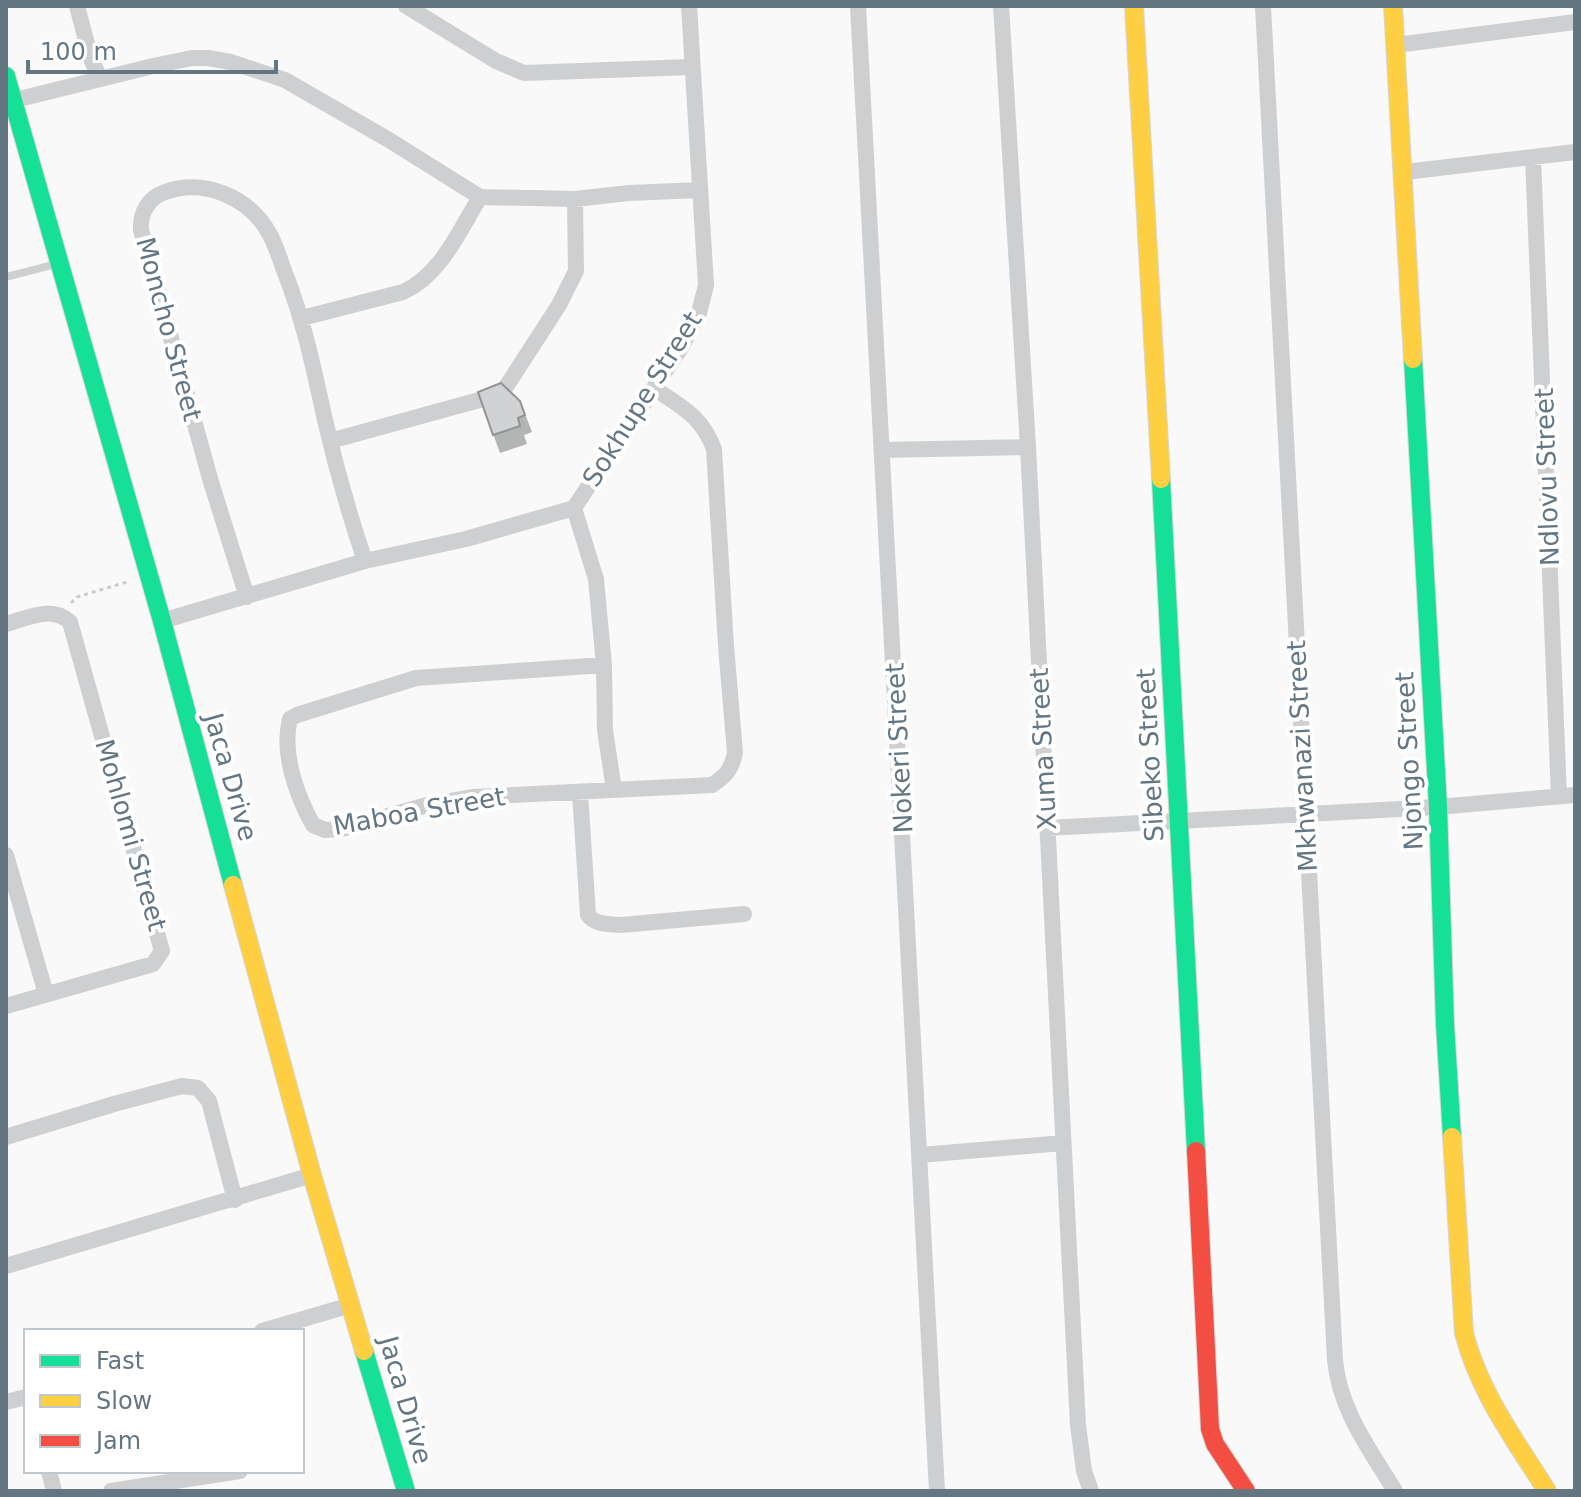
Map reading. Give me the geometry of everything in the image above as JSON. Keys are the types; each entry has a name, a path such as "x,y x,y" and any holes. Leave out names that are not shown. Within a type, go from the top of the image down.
{"street":[{"path":"77,6 91,59 100,78"},
{"path":"406,6 496,61 524,73 691,67"},
{"name":"Sokhupe Street","path":"162,621 365,561 466,539 574,508 654,388 699,313 706,285 689,6"},
{"name":"Nokeri Street","path":"858,6 937,1491"},
{"name":"Xuma Street","path":"1001,6 1028,447 1078,1425 1084,1471 1091,1491"},
{"name":"Sibeko Street","path":"1134,6 1180,819 1210,1429 1215,1444 1246,1491"},
{"name":"Mkhwanazi Street","path":"1263,6 1336,1374 1339,1392 1352,1419 1395,1491"},
{"name":"Njongo Street","path":"1393,6 1405,172 1412,363 1438,807 1445,1024 1464,1333 1467,1351 1486,1391 1546,1491"},
{"path":"1396,45 1575,22"},
{"path":"11,101 100,78 192,58 208,58 285,80 480,197 575,199 700,190"},
{"name":"Jaca Drive","path":"6,76 162,621 312,1175 406,1491"},
{"path":"1405,172 1575,152"},
{"name":"Ndlovu Street","path":"1533,158 1567,795"},
{"name":"Moncho Street","path":"247,597 207,468 141,230 144,210 163,192 204,186 247,208 270,234 302,318 345,502 365,561"},
{"path":"302,318 419,285 438,264 480,197"},
{"path":"330,441 482,400 504,390 552,317 576,271 575,199"},
{"path":"654,388 707,429 714,449 735,753 732,768 712,785 580,793 588,915 601,923 621,925 744,914"},
{"path":"883,450 1028,447"},
{"path":"574,508 596,579 604,665 605,730 614,790"},
{"path":"6,624 47,612 60,615"},
{"name":"Mohlomi Street","path":"6,1006 153,964 162,951 82,660 70,622 60,615"},
{"name":"Maboa Street","path":"580,793 474,797 427,805 342,829 325,830 313,825 306,813 292,771 286,738 290,719 297,715 416,678 493,670 604,665"},
{"path":"1047,828 1438,807 1567,795"},
{"path":"6,855 9,878 46,994"},
{"path":"6,1137 182,1086 198,1088 209,1101 235,1200"},
{"path":"920,1155 1063,1143"},
{"path":"6,1266 312,1175"},
{"path":"273,1329 351,1305"},
{"path":"111,1491 227,1473"}],"lane":[{"path":"6,277 60,262"}],"path":[{"path":"60,615 77,597 148,575"}],"building":[{"path":"501,383 520,401 525,415 518,418 520,426 493,435 478,392"}],"traffic: fast":[{"path":"6,76 162,621 233,885"},
{"path":"1413,359 1438,807 1452,1137"},
{"path":"1161,479 1196,1151"},
{"path":"364,1351 406,1491"}],"traffic: slow":[{"path":"1134,6 1161,479"},
{"path":"1393,6 1413,359"},
{"path":"233,885 312,1175 364,1351"},
{"path":"1452,1137 1464,1333 1488,1395 1547,1491"}],"traffic: jam":[{"path":"1196,1151 1210,1429 1215,1444 1246,1491"}]}
